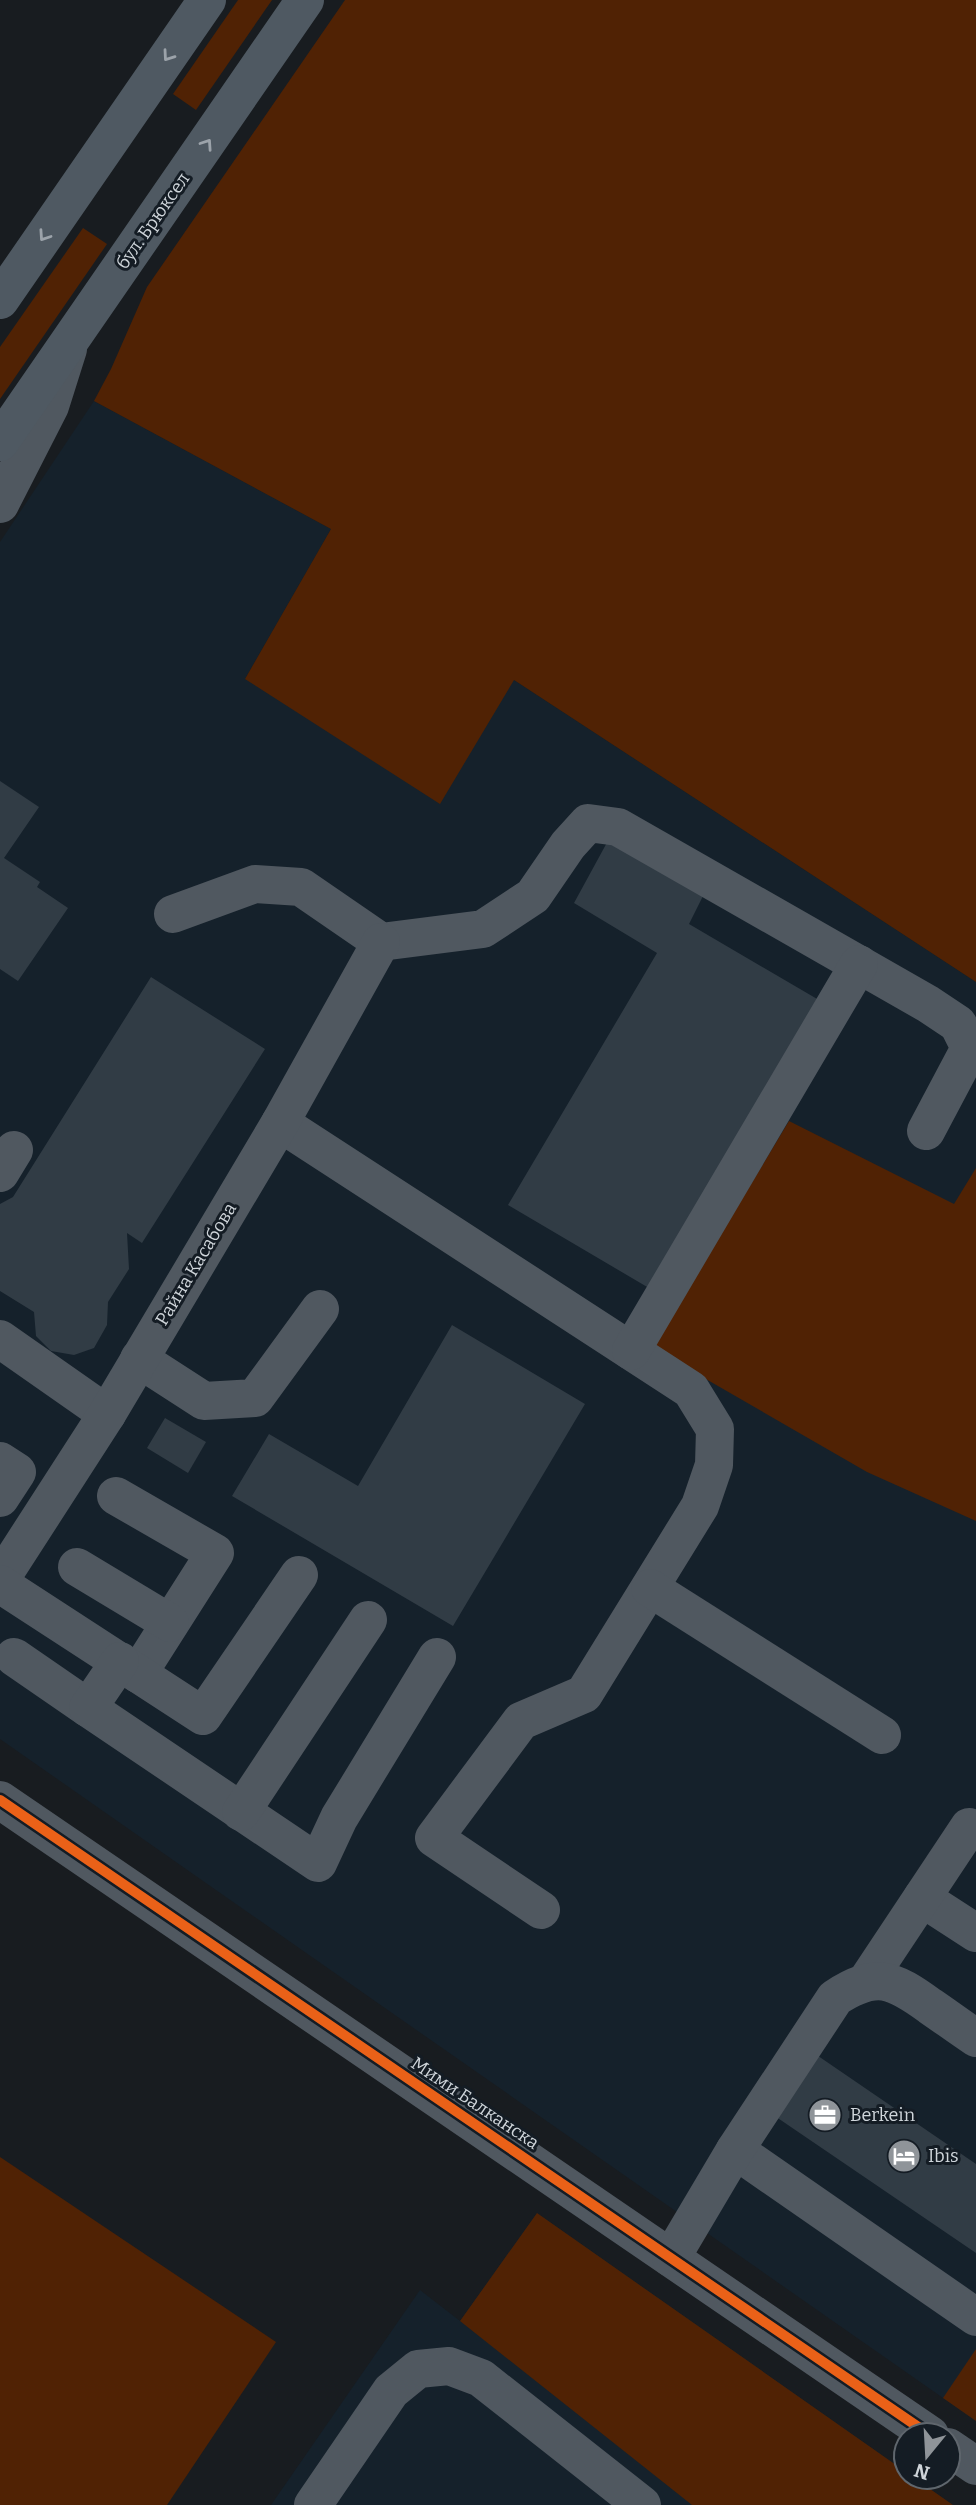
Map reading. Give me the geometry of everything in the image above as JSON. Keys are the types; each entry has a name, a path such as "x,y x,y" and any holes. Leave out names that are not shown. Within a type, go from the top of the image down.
{"main road":[{"path":"0,300 207,0"},
{"name":"бул. Брюксел","path":"0,442 305,0"}],"street":[{"path":"0,504 50,406 70,340"},
{"path":"173,914 255,884 301,887 382,942 483,929 533,896 568,845 588,823 618,827 859,964 958,1024 970,1048 926,1131"},
{"name":"Райна Касабова","path":"0,1582 107,1414 280,1123 382,942"},
{"path":"631,1351 859,964"},
{"path":"280,1123 691,1390 715,1429 714,1465 700,1506 584,1694 521,1721 434,1838 541,1910"},
{"path":"139,1359 204,1401 255,1398 320,1308"},
{"path":"0,1339 107,1414"},
{"path":"0,1461 18,1472 0,1498"},
{"path":"88,1708 170,1623 223,1542 116,1496"},
{"path":"77,1567 170,1623"},
{"path":"0,1582 203,1716 299,1575"},
{"path":"650,1588 882,1735"},
{"path":"241,1812 368,1620"},
{"path":"14,1657 318,1863 339,1818 437,1657"},
{"name":"Мими Балканска","path":"0,1800 909,2421"},
{"path":"866,1982 969,1826 976,1831"},
{"path":"922,1898 976,1933"},
{"path":"671,2259 735,2150 835,1998 866,1982 903,1986 976,2038"},
{"path":"735,2150 976,2317"},
{"path":"313,2505 391,2391 418,2369 449,2366 481,2378 642,2505"}],"shaded area":[{"path":"238,0 272,0 196,110 173,94"},
{"path":"345,0 976,0 976,982 514,680 440,804 245,679 331,529 94,401 147,287"},
{"path":"83,228 107,244 0,399 0,347"},
{"path":"94,401 331,529 245,679 514,680 976,982 976,2421 0,1739 0,542"},
{"path":"789,1121 954,1204 976,1168 976,1521 867,1472 652,1348"},
{"path":"0,2157 276,2342 167,2505 0,2505"},
{"path":"537,2213 892,2462 892,2491 933,2491 953,2505 271,2505 420,2290 460,2321"},
{"path":"537,2213 892,2462 892,2491 933,2491 953,2505 692,2505 460,2321"},
{"path":"976,2349 976,2421 943,2398"}],"building":[{"path":"0,781 39,807 4,858 40,882 37,887 68,908 18,981 0,969"},
{"path":"610,837 705,892 689,924 824,1003 654,1291 508,1205 657,953 574,903"},
{"path":"151,977 265,1049 142,1243 127,1233 129,1269 108,1302 107,1325 94,1348 74,1355 51,1351 36,1336 34,1312 0,1291 0,1204 13,1197"},
{"path":"452,1325 585,1404 453,1626 232,1496 269,1434 358,1486"},
{"path":"165,1418 206,1442 188,1473 147,1448"},
{"path":"805,2047 976,2164 976,2253 763,2108"}],"cycle path":[{"path":"0,1800 909,2421"}],"place":[{"name":"Berkein","path":"825,2115"},
{"name":"Ibis","path":"904,2156"}]}
